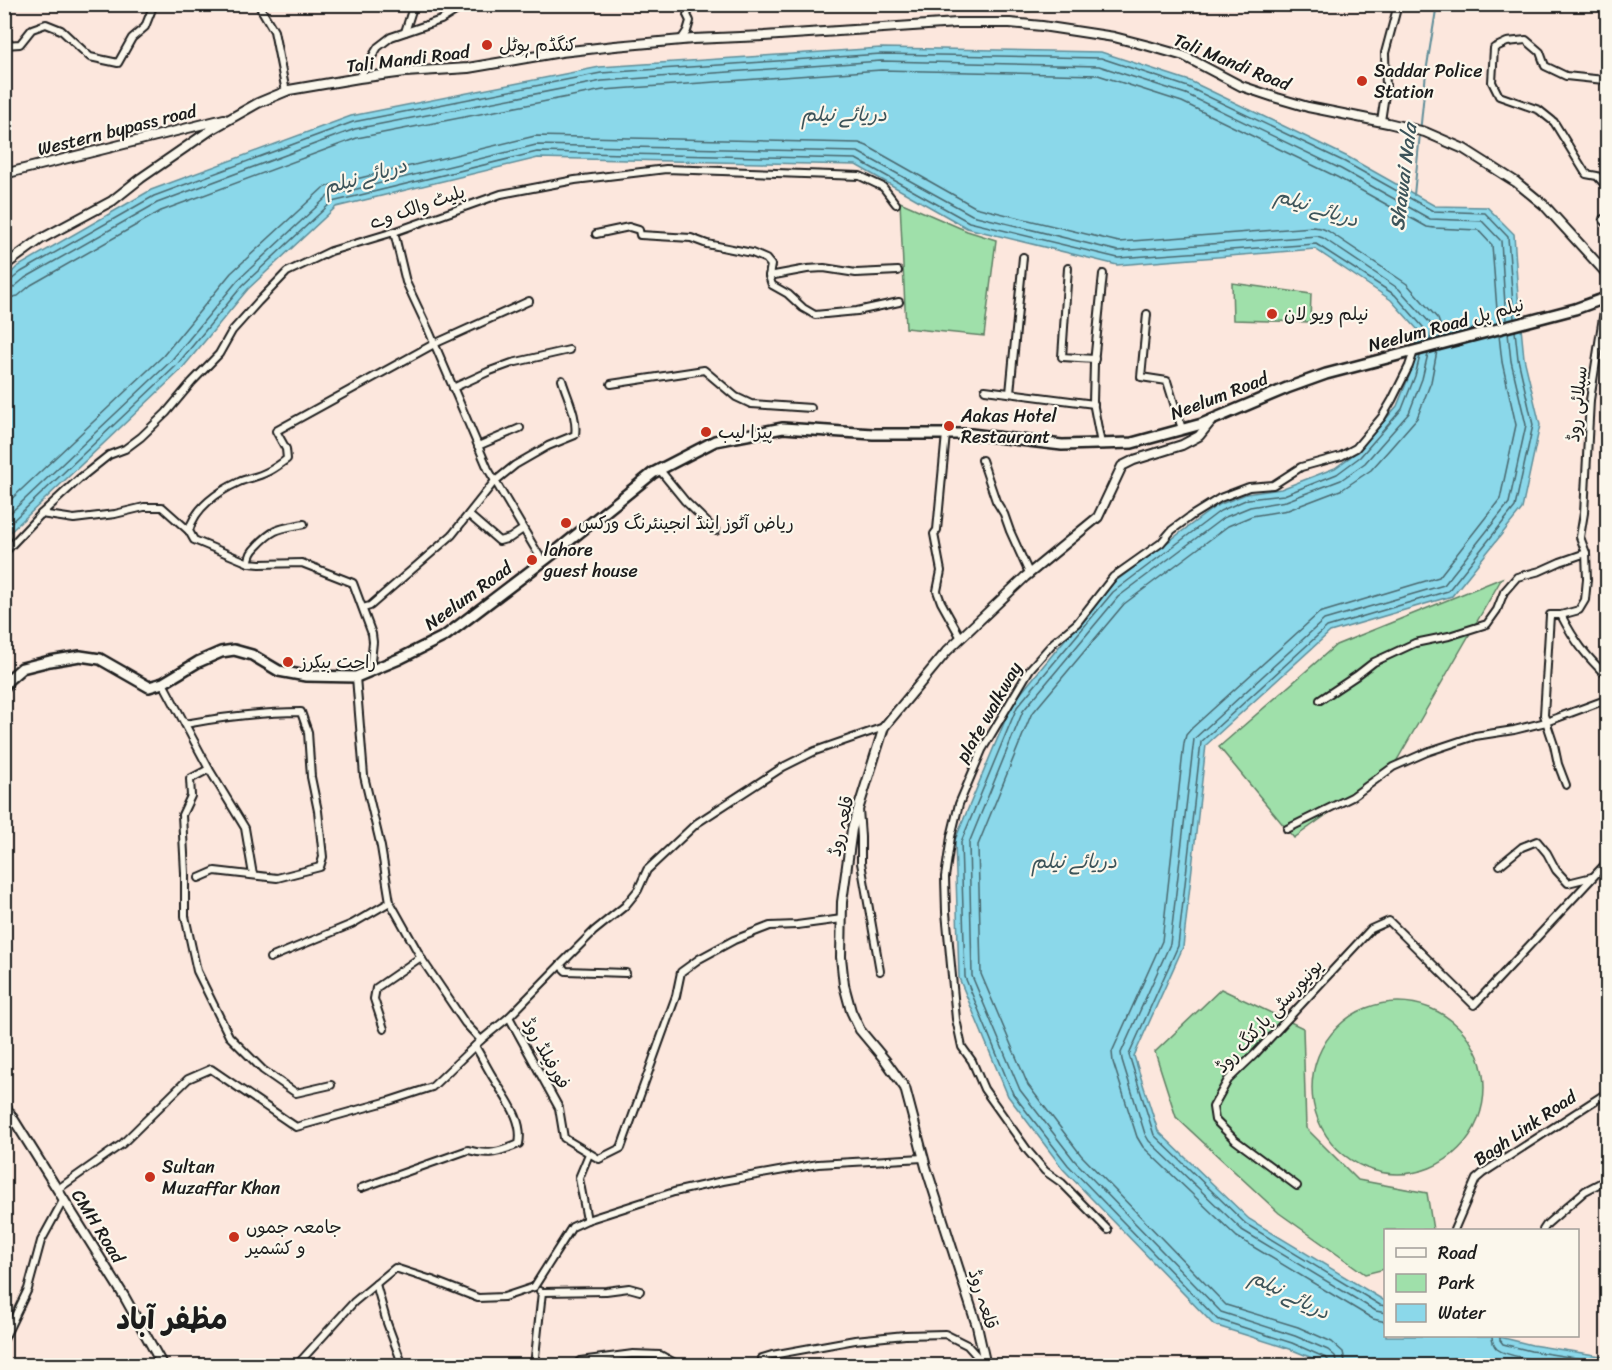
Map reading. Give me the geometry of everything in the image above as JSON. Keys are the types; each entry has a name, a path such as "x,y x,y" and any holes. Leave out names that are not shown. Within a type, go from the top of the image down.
{"main road":[{"name":"Neelum Road نیلم پل","path":"1326,374 1575,309 1607,298"},
{"name":"Neelum Road","path":"163,683 198,662 221,652 234,650 252,655 279,671 306,676 356,677 399,659 445,636 543,562 652,473 715,441 783,428 873,434 971,434 1062,445 1132,442 1202,424 1326,374"},
{"path":"4,687 8,680 22,668 80,656 100,659 149,687 163,683"}],"street":[{"path":"4,45 20,44 32,28 46,24 62,30 90,57 118,63 132,38 145,27 154,4"},
{"path":"258,4 274,31 286,92"},
{"path":"405,32 414,4"},
{"path":"359,78 378,47 391,37 441,20 467,4"},
{"path":"681,40 690,21 687,15 691,4"},
{"path":"1385,122 1385,53 1396,12 1395,4"},
{"name":"Tali Mandi Road","path":"4,266 41,239 112,201 212,129 258,103 286,92 359,78 468,68 561,52 681,40 957,23 1010,23 1114,36 1184,56 1240,86 1278,98 1308,107 1425,132 1464,149 1516,182 1544,205 1608,275"},
{"path":"1608,79 1566,76 1545,66 1540,52 1526,40 1507,42 1494,48 1492,82 1499,96 1539,110 1554,122 1586,174 1597,176 1608,188"},
{"name":"Western bypass road","path":"4,174 236,116"},
{"name":"پلیٹ والک وے","path":"4,553 40,514 79,478 109,455 125,449 166,413 219,354 232,332 287,272 332,251 394,232 501,194 575,180 666,169 860,176 883,187 896,204"},
{"path":"1603,219 1608,225"},
{"path":"596,234 629,227 639,230 640,235 691,238 706,244 752,253 766,259 771,265 769,276 772,285 815,315 857,311 899,302"},
{"path":"394,232 406,282 494,482 543,562"},
{"path":"1010,393 1023,256"},
{"path":"769,276 824,268 856,273 898,271"},
{"path":"1068,268 1062,357 1095,359"},
{"path":"1101,444 1094,404 1102,274"},
{"name":"سپلائی روڈ","path":"1561,615 1579,610 1585,600 1586,554 1580,537 1584,513 1590,400 1607,298"},
{"path":"189,531 191,521 208,501 240,482 266,473 287,459 286,449 276,431 434,344 529,301"},
{"path":"1147,314 1142,377 1167,381 1182,429"},
{"path":"453,388 512,363 569,350"},
{"name":"plate walkway","path":"1108,1230 1062,1183 1045,1171 1028,1151 984,1089 972,1061 962,1047 956,1019 945,877 959,804 981,750 1030,669 1054,642 1077,622 1113,577 1161,543 1172,530 1220,498 1249,487 1273,485 1301,467 1341,456 1356,448 1382,417 1409,366 1414,350"},
{"path":"612,384 704,370 736,397 751,404 811,408"},
{"path":"363,608 370,606 452,535 494,482 515,465 575,435 574,418 562,380"},
{"path":"985,390 1094,404"},
{"name":"قلعہ روڈ","path":"986,1365 977,1326 923,1158 905,1088 860,1030 851,1011 844,985 841,957 842,902 852,829 884,728 947,651 1029,573 1098,517 1122,466 1199,436 1213,419"},
{"path":"478,446 520,428"},
{"path":"946,434 937,530 934,534 941,571 937,591 961,638"},
{"path":"982,460 996,501 1004,514 1029,573"},
{"path":"659,469 685,501 716,531"},
{"path":"40,514 74,519 116,514 144,507 162,507 189,531 194,540 249,563 302,563 350,580 363,608 373,642 370,671"},
{"path":"469,515 499,541 510,538 523,529"},
{"path":"249,563 252,552 269,534 304,524"},
{"path":"1320,700 1374,662 1415,643 1449,636 1487,624 1497,610 1504,592 1517,577 1586,554"},
{"path":"1566,785 1544,715 1550,615 1561,615 1572,636 1587,656 1608,677"},
{"path":"356,677 364,776 381,847 390,902 421,957 465,1023 481,1040"},
{"path":"163,683 209,769 245,828 254,875"},
{"path":"1287,829 1352,797 1393,767 1427,752 1475,736 1546,722 1608,699"},
{"path":"184,724 230,716 301,712 308,732 323,857 320,867 277,878 215,872 199,878"},
{"path":"509,1017 594,931 625,906 638,890 647,870 697,823 783,767 815,751 884,728"},
{"path":"209,769 190,780 191,796 182,815 185,916 196,971 229,1036 263,1070 296,1093 331,1085"},
{"path":"859,805 861,863 880,971"},
{"path":"1500,865 1522,847 1537,841 1556,870 1568,883 1593,877 1608,861"},
{"name":"یونیورسٹی پارکنگ روڈ","path":"1297,1186 1235,1140 1215,1120 1213,1107 1228,1080 1371,929 1389,921 1474,1005 1593,877"},
{"path":"270,958 352,924 390,902"},
{"path":"586,1220 579,1178 590,1154 599,1159 621,1148 676,996 681,972 699,959 734,940 770,926 842,919"},
{"path":"384,1029 374,999 376,988 421,957"},
{"path":"560,965 566,971 626,973"},
{"name":"فورفیلڈ روڈ","path":"58,1189 122,1144 188,1079 211,1069 296,1128 432,1087 481,1040 509,1017 559,1108 564,1138 590,1154"},
{"path":"361,1188 468,1150 481,1154 500,1151 519,1144 521,1133 512,1107 475,1046"},
{"name":"Bagh Link Road","path":"1454,1229 1476,1179 1608,1092"},
{"name":"CMH Road","path":"4,1104 124,1296 163,1365"},
{"path":"296,1365 354,1302 395,1268 478,1298 504,1297 534,1287 572,1227 586,1220 674,1192 733,1179 818,1164 923,1158"},
{"path":"1544,1229 1585,1191 1608,1179"},
{"path":"4,1340 28,1289 41,1241 64,1199"},
{"path":"376,1284 387,1323 404,1365"},
{"path":"534,1287 542,1292 606,1291 629,1288 640,1291"},
{"path":"534,1365 542,1292"},
{"path":"761,1365 762,1358 772,1355 855,1340 945,1334 967,1345 986,1365"},
{"path":"574,1365 580,1361 633,1354 660,1355 680,1365"}],"green space":[{"path":"900,202 967,231 996,240 984,336 906,328"},
{"path":"1232,283 1311,294 1310,322 1233,320"},
{"path":"1502,578 1393,767 1294,838 1219,747 1336,645"},
{"path":"1221,989 1303,1028 1306,1128 1358,1180 1427,1193 1433,1229 1384,1229 1384,1269 1365,1274 1279,1213 1176,1117 1155,1052"},
{"path":"1398,1002 1415,1003 1431,1008 1446,1016 1459,1027 1470,1040 1478,1055 1483,1071 1483,1105 1478,1121 1470,1136 1459,1149 1446,1160 1431,1168 1415,1173 1398,1174 1381,1173 1365,1168 1350,1160 1337,1149 1326,1136 1318,1121 1313,1105 1312,1088 1313,1071 1318,1055 1326,1040 1337,1027 1350,1016 1365,1008 1381,1003"}],"water":[{"name":"دریائے نیلم","path":"881,48 1101,52 1190,81 1348,157 1435,206 1487,207 1514,234 1524,358 1540,425 1522,509 1452,596 1330,632 1206,745 1183,947 1134,1056 1158,1131 1249,1219 1384,1300 1384,1337 1500,1337 1532,1345 1607,1357 1607,1365 1329,1365 1290,1349 1214,1325 1063,1169 1008,1096 959,978 955,840 1012,704 1108,587 1216,506 1246,494 1281,489 1335,468 1357,452 1397,406 1410,374 1418,330 1391,300 1315,249 1117,265 967,228 856,165 538,158 336,207 248,289 180,371 5,537 5,279 17,267 151,190 351,116 600,67"}],"waterway":[{"name":"Shawai Nala","path":"1414,195 1426,72 1437,4"}],"place":[{"name":"کنگڈم ہوٹل","path":"487,45"},
{"name":"Saddar Police Station","path":"1362,81"},
{"name":"نیلم ویو لان","path":"1272,314"},
{"name":"Aakas Hotel Restaurant","path":"949,426"},
{"name":"پیزا لیب","path":"706,432"},
{"name":"ریاض آٹوز اینڈ انجینئرنگ ورکس","path":"566,523"},
{"name":"lahore guest house","path":"532,560"},
{"name":"راحت بیکرز","path":"288,662"},
{"name":"Sultan Muzaffar Khan","path":"150,1177"},
{"name":"جامعہ جموں و کشمیر","path":"234,1237"}],"district":[{"name":"مظفر آباد","path":"172,1319"}]}
